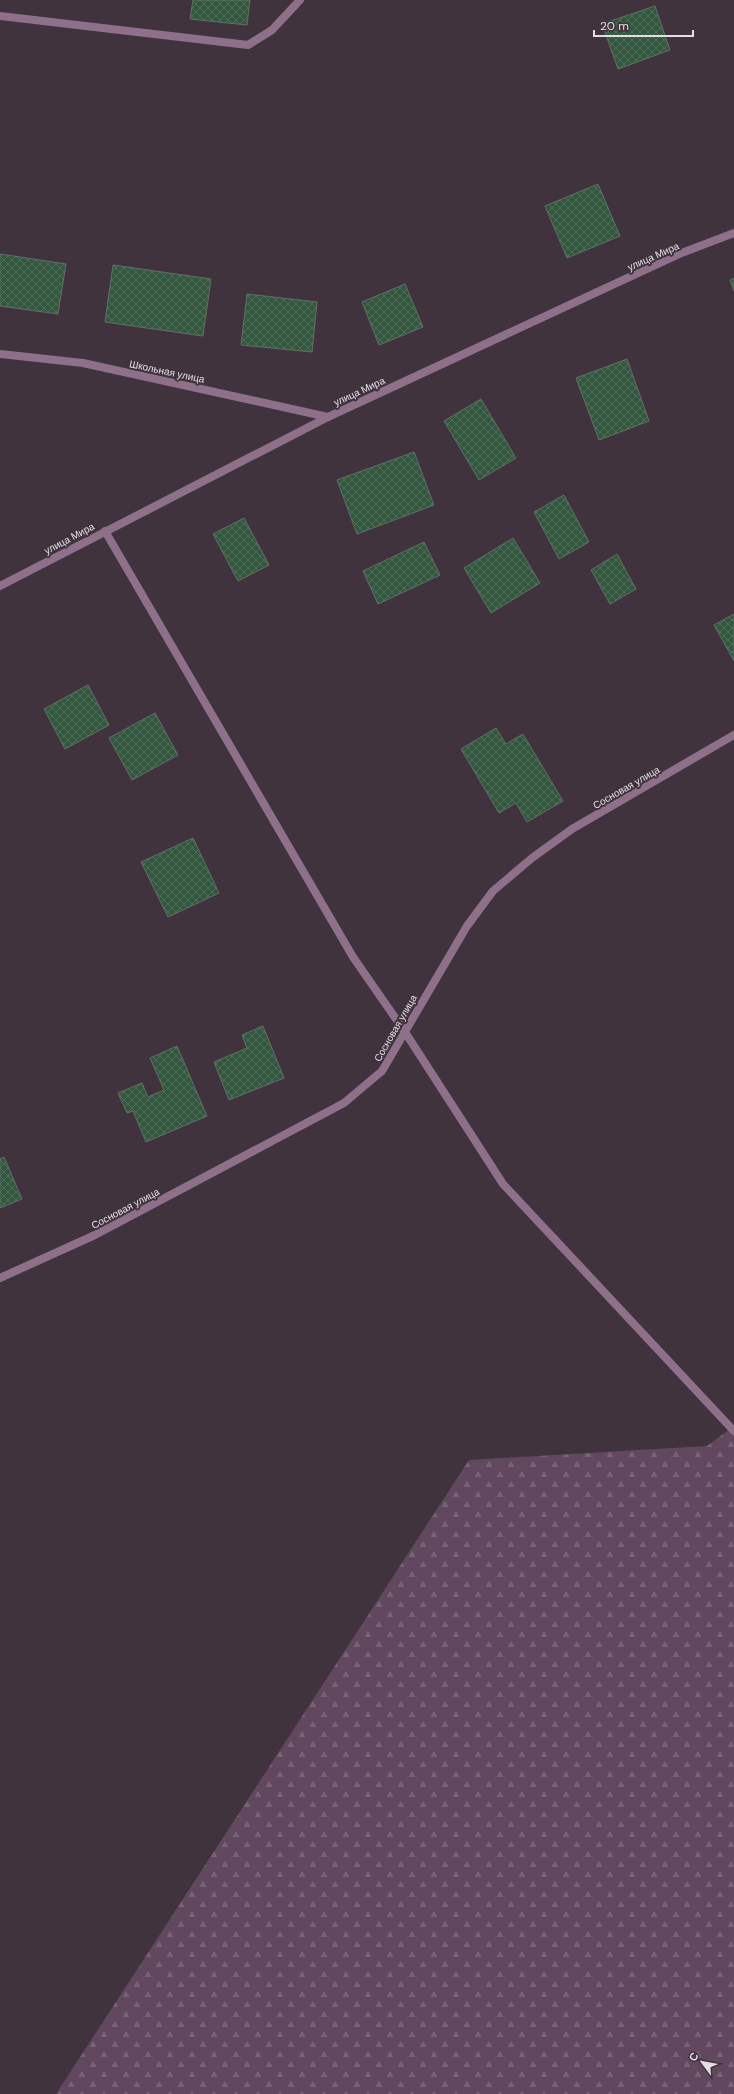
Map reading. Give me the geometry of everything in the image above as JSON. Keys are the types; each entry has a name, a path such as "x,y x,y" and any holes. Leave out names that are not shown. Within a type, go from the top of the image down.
{"street":[{"path":"0,16 248,45 272,30 300,0"},
{"name":"улица Мира","path":"0,586 328,417 679,254 734,233"},
{"name":"Школьная улица","path":"0,354 83,363 328,417"},
{"path":"105,531 353,957 404,1032 503,1184 734,1431"},
{"name":"Сосновая улица","path":"0,1278 94,1235 344,1102 382,1071 467,926 493,890 532,858 572,829 734,735"}],"green space":[{"path":"734,1426 734,2094 56,2094 469,1460 707,1446"}],"building":[{"path":"193,0 250,0 247,25 190,19"},
{"path":"655,6 670,50 618,69 602,24"},
{"path":"598,184 620,236 567,258 545,206"},
{"path":"0,254 66,264 58,314 0,306"},
{"path":"113,265 211,279 203,336 105,322"},
{"path":"734,278 734,291 730,280"},
{"path":"405,284 423,327 379,345 362,302"},
{"path":"247,294 317,302 312,352 241,345"},
{"path":"627,359 649,421 599,440 576,378"},
{"path":"481,399 516,458 479,480 444,421"},
{"path":"414,452 434,505 357,534 337,480"},
{"path":"564,495 589,542 559,559 534,512"},
{"path":"244,518 269,565 238,581 213,534"},
{"path":"513,538 540,583 491,613 464,568"},
{"path":"424,542 440,575 378,604 363,571"},
{"path":"617,554 636,589 610,604 591,570"},
{"path":"734,614 734,661 714,625"},
{"path":"88,685 109,725 65,749 44,709"},
{"path":"155,713 178,755 132,780 109,738"},
{"path":"496,728 506,744 523,734 563,801 527,822 516,803 499,813 461,749"},
{"path":"193,838 219,893 168,917 141,862"},
{"path":"263,1026 284,1078 229,1100 214,1062 247,1048 242,1035"},
{"path":"177,1046 207,1116 146,1142 133,1111 127,1113 118,1093 142,1083 148,1097 164,1090 150,1058"},
{"path":"4,1157 22,1199 0,1208 0,1159"}]}
